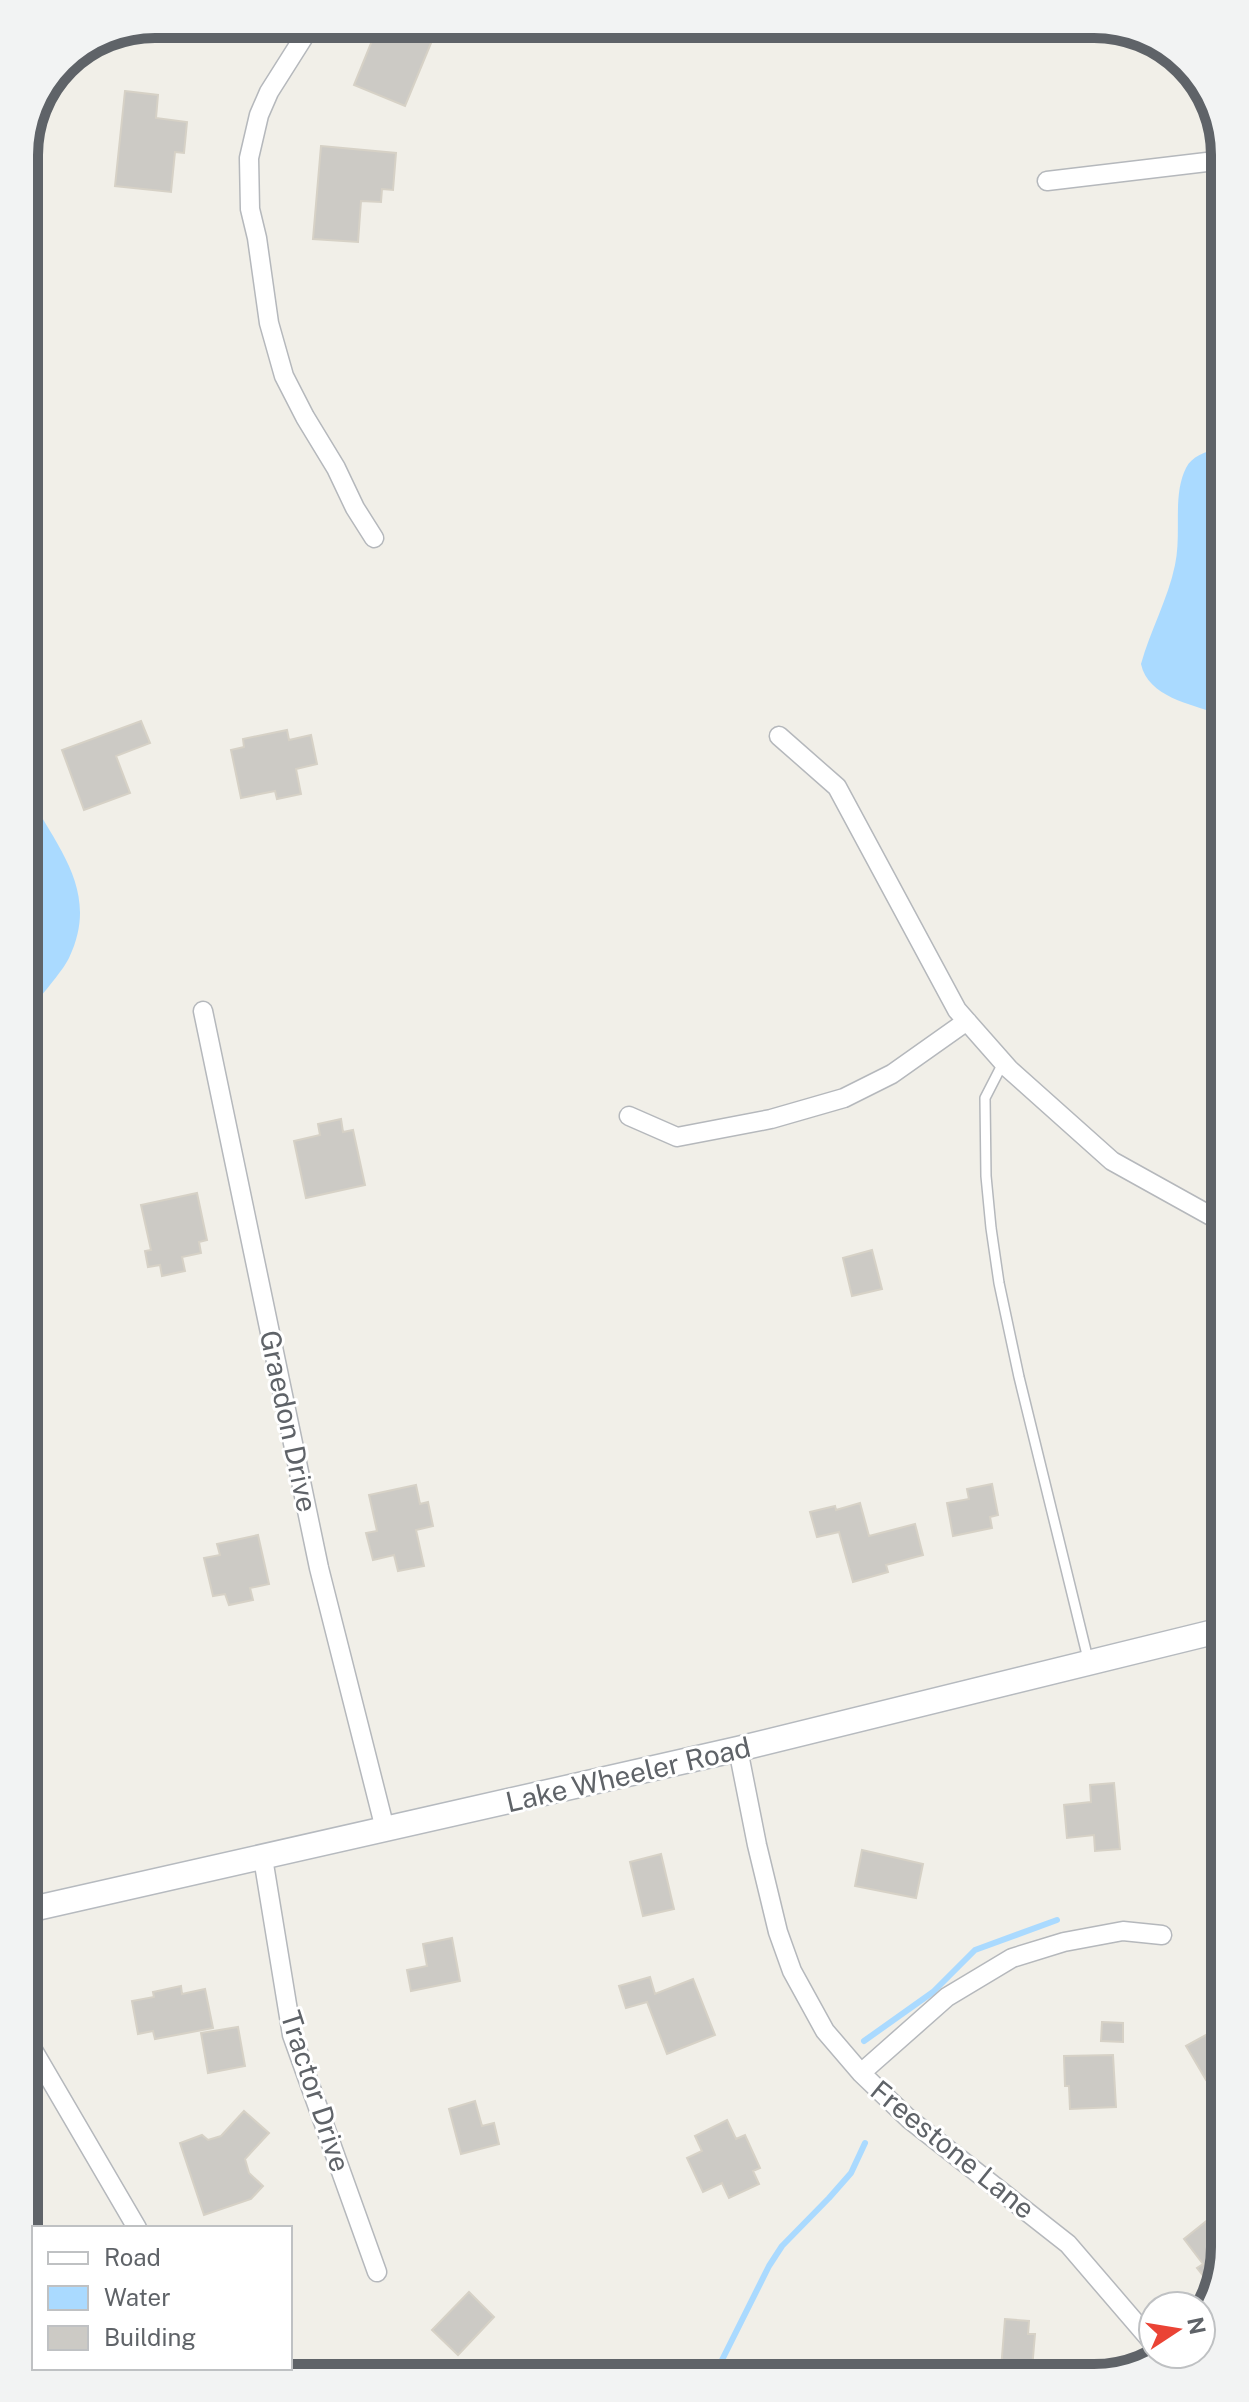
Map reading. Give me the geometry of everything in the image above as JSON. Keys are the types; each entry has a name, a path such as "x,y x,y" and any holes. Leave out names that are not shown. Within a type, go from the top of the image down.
{"street":[{"path":"303,38 269,92 259,115 249,158 250,209 269,323 284,376 374,538"},
{"path":"1047,181 1211,161"},
{"path":"779,736 837,787 957,1010 1003,1063 1112,1161 1211,1216"},
{"name":"Graedon Drive","path":"203,1011 319,1568 385,1829"},
{"path":"629,1116 677,1137 771,1119 844,1098 892,1074 967,1021"},
{"name":"Lake Wheeler Road","path":"38,1908 738,1749 1211,1633"},
{"name":"Freestone Lane","path":"738,1749 774,1918 792,1971 825,2031 861,2073 909,2119 1068,2244 1137,2324"},
{"name":"Tractor Drive","path":"263,1858 292,2035 377,2272"},
{"path":"861,2073 947,1997 1012,1958 1064,1942 1123,1931 1162,1935"},
{"path":"38,2059 136,2226"}],"lane":[{"path":"1003,1063 985,1098 986,1176 991,1228 1019,1377 1089,1663"}],"water":[{"path":"1211,451 1211,712 1161,692 1145,675 1141,664 1175,565 1182,479 1192,460"},
{"path":"38,810 71,870 77,890 80,912 78,934 61,971 38,1000"}],"building":[{"path":"373,38 433,38 405,106 354,85"},
{"path":"125,91 158,95 156,118 187,122 184,153 175,152 171,192 115,186"},
{"path":"321,146 396,153 393,190 382,189 381,202 361,201 358,242 313,239"},
{"path":"141,721 150,743 116,756 130,793 84,810 62,750"},
{"path":"287,730 289,740 311,735 317,764 296,769 301,794 277,799 275,791 241,798 231,750 244,747 243,739"},
{"path":"341,1119 343,1132 353,1130 365,1185 306,1198 294,1141 320,1135 318,1124"},
{"path":"197,1193 207,1240 199,1242 201,1253 182,1257 185,1271 162,1276 160,1265 148,1267 145,1251 151,1250 141,1205"},
{"path":"872,1250 882,1289 852,1296 843,1258"},
{"path":"992,1484 998,1515 990,1517 992,1528 953,1536 947,1503 969,1499 967,1489"},
{"path":"416,1485 420,1504 428,1502 433,1526 416,1530 424,1566 398,1571 394,1555 373,1560 366,1533 377,1531 369,1495"},
{"path":"860,1503 869,1536 915,1524 923,1555 886,1565 888,1572 853,1582 839,1532 817,1537 810,1512 835,1506 836,1510"},
{"path":"258,1535 269,1584 250,1588 253,1600 229,1605 225,1594 213,1596 204,1558 220,1555 217,1544"},
{"path":"1114,1783 1120,1849 1095,1851 1094,1835 1067,1838 1064,1805 1091,1802 1090,1785"},
{"path":"862,1850 923,1864 916,1898 855,1886"},
{"path":"661,1854 674,1909 643,1916 630,1862"},
{"path":"452,1938 460,1981 411,1991 407,1970 427,1966 423,1944"},
{"path":"650,1977 655,1994 693,1979 715,2035 667,2054 647,2002 626,2008 619,1986"},
{"path":"181,1986 182,1994 205,1989 213,2028 155,2039 153,2031 138,2034 132,2001 154,1997 153,1992"},
{"path":"1102,2022 1123,2023 1123,2042 1101,2041"},
{"path":"238,2027 245,2066 208,2073 201,2033"},
{"path":"1211,2032 1211,2077 1206,2080 1186,2046"},
{"path":"1113,2055 1116,2107 1070,2109 1064,2056"},
{"path":"475,2101 482,2126 494,2123 499,2144 461,2154 449,2109"},
{"path":"244,2111 269,2133 245,2159 249,2173 263,2186 251,2199 204,2215 180,2143 202,2135 208,2140 221,2136"},
{"path":"727,2120 736,2139 745,2135 760,2168 753,2171 759,2184 729,2198 722,2183 703,2192 687,2158 702,2151 695,2136"},
{"path":"1209,2219 1211,2222 1210,2262 1206,2279 1197,2268 1203,2264 1184,2239"},
{"path":"469,2292 494,2317 458,2355 432,2330"},
{"path":"1005,2319 1029,2321 1028,2334 1035,2334 1032,2364 1001,2364"}],"waterway":[{"path":"864,2041 933,1992 975,1950 1057,1920"},
{"path":"720,2364 782,2246 851,2173 865,2143"}]}
